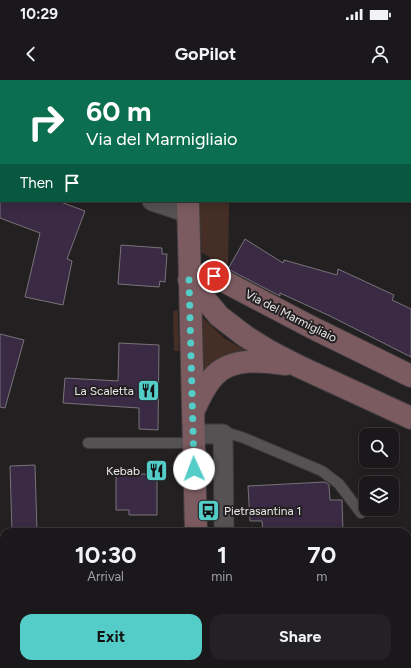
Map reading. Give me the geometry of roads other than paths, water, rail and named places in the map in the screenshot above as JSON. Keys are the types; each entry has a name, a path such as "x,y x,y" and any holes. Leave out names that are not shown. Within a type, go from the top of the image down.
{"main road":[{"path":"188,207 196,528"},
{"name":"Via del Marmigliaio","path":"189,280 206,275 214,276 311,327 411,376"},
{"path":"189,280 206,302 228,324 269,351 411,418"},
{"path":"192,413 209,383 216,374 227,367 243,362 254,361 298,366"}],"street":[{"path":"158,202 188,207"},
{"path":"193,438 223,434 224,528"}],"lane":[{"path":"223,434 228,433 244,438 322,471 339,484 359,510"},
{"path":"88,443 193,438"}],"place":[{"name":"La Scaletta","path":"149,391"},
{"name":"Kebab","path":"156,471"},
{"name":"Pietrasantina 1","path":"209,511"}]}
